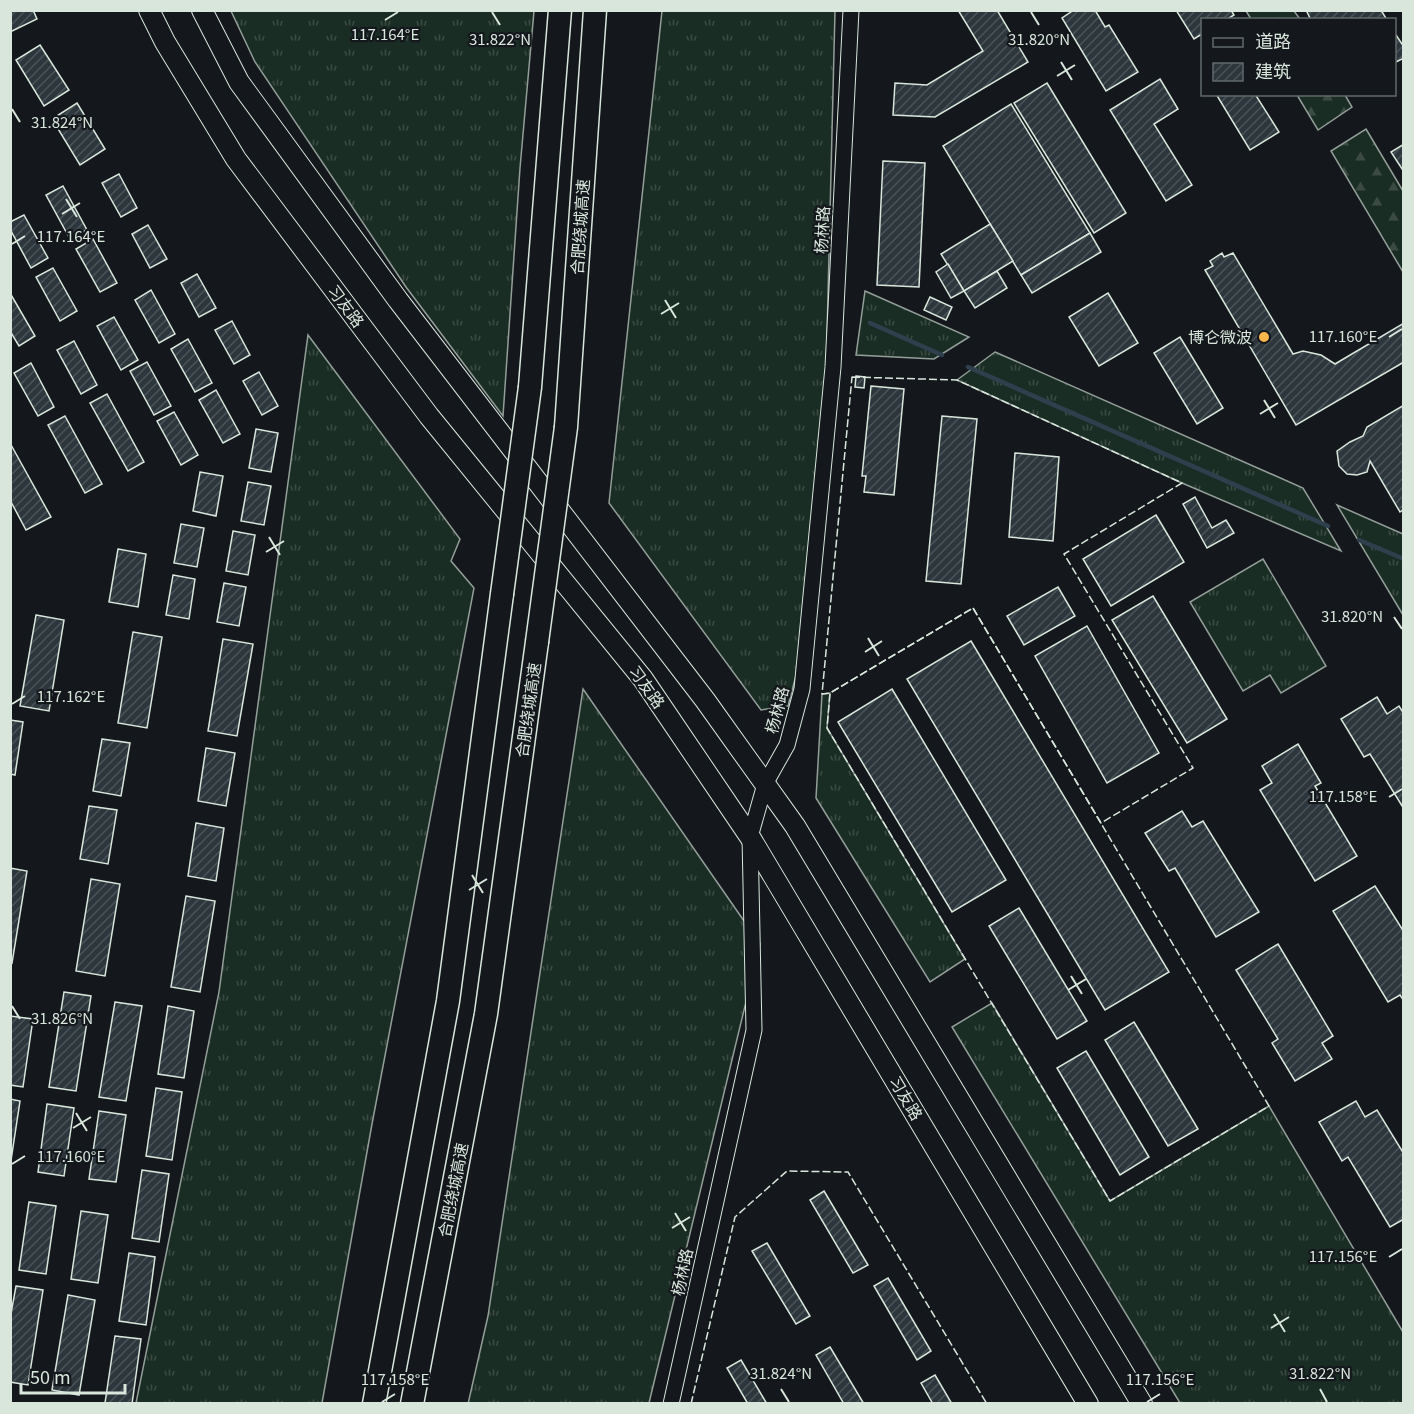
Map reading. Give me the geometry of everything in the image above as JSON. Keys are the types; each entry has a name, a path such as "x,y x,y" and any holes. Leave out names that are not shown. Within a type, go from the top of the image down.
{"highway":[{"path":"374,1404 448,1001 530,387 560,10"},
{"name":"合肥绕城高速","path":"412,1404 486,1014 566,427 595,10"}],"main road":[{"name":"习友路","path":"149,10 165,42 236,159 429,416 643,679 750,837 1088,1404"},
{"path":"202,10 246,92 398,300 705,700 795,826 1142,1404"}],"street":[{"name":"杨林路","path":"671,1404 754,1030 750,837 765,784 787,745 802,689 833,367 851,10"}],"green space":[{"path":"231,11 534,11 520,168 503,416 406,287 255,62"},
{"path":"662,11 835,11 825,417 799,664 788,706 761,710 609,503"},
{"path":"1246,11 1294,11 1299,18 1250,18"},
{"path":"1298,96 1346,96 1352,107 1318,130"},
{"path":"1366,129 1403,191 1403,272 1331,151"},
{"path":"865,291 969,337 934,359 856,355"},
{"path":"308,335 460,539 451,561 474,588 372,1124 322,1403 136,1403 219,992"},
{"path":"995,352 1303,488 1341,551 1182,483 957,380"},
{"path":"1337,505 1403,534 1403,615"},
{"path":"1263,559 1326,666 1281,693 1270,675 1243,691 1190,602"},
{"path":"583,689 760,944 649,1403 468,1404 488,1316"},
{"path":"830,693 827,728 965,959 930,982 816,798 822,694"},
{"path":"992,1003 1110,1201 1269,1106 1403,1332 1403,1403 1180,1403 952,1027"}],"building":[{"path":"10,10 33,10 37,19 10,32"},
{"path":"958,10 997,10 1028,62 935,117 893,115 895,83 927,85 983,51"},
{"path":"1074,10 1095,10 1105,27 1109,25 1138,72 1106,91 1062,18"},
{"path":"1176,10 1231,10 1234,15 1229,18 1201,18 1201,35 1194,39"},
{"path":"1306,10 1381,10 1386,18 1310,18"},
{"path":"1396,35 1404,47 1404,58 1396,62"},
{"path":"40,45 69,90 44,106 16,60"},
{"path":"1160,79 1178,109 1154,124 1192,185 1166,201 1110,110"},
{"path":"1047,83 1126,213 1094,233 1014,103"},
{"path":"1217,96 1256,96 1279,132 1250,150"},
{"path":"77,103 105,149 80,165 52,119"},
{"path":"1011,104 1090,233 1021,275 943,146"},
{"path":"1404,144 1404,172 1391,152"},
{"path":"883,161 925,163 919,287 877,285"},
{"path":"119,174 137,208 121,217 102,183"},
{"path":"63,186 87,230 70,239 46,195"},
{"path":"24,215 48,258 31,268 10,229 10,222"},
{"path":"990,224 1013,261 964,291 941,254"},
{"path":"148,225 167,259 150,268 132,234"},
{"path":"1090,233 1101,252 1032,293 1021,275"},
{"path":"93,239 117,283 100,292 76,249"},
{"name":"博仑微波","path":"1222,253 1224,257 1233,253 1293,354 1303,351 1321,355 1335,364 1404,323 1404,362 1296,425 1205,270 1213,266 1210,261"},
{"path":"948,264 964,291 951,298 936,272"},
{"path":"53,268 77,311 60,321 36,277"},
{"path":"997,271 1007,288 975,308 964,291"},
{"path":"197,274 216,308 199,317 181,283"},
{"path":"151,290 175,334 159,343 135,300"},
{"path":"10,293 35,336 19,346 10,331"},
{"path":"1108,293 1138,343 1099,366 1069,317"},
{"path":"930,297 952,307 946,320 924,310"},
{"path":"114,317 138,360 121,370 97,326"},
{"path":"232,321 250,355 234,364 215,330"},
{"path":"1180,337 1223,408 1197,424 1154,353"},
{"path":"188,339 212,383 195,392 171,349"},
{"path":"74,341 97,385 81,394 57,350"},
{"path":"147,362 171,406 154,415 130,371"},
{"path":"31,363 54,407 38,416 14,373"},
{"path":"259,372 278,406 262,415 243,381"},
{"path":"856,376 865,377 864,388 855,387"},
{"path":"871,386 904,389 894,495 864,492 866,476 862,476"},
{"path":"216,390 240,434 223,443 199,400"},
{"path":"107,394 144,462 128,471 90,403"},
{"path":"1404,405 1404,509 1400,512 1370,461 1367,472 1357,475 1347,474 1339,466 1337,451 1363,436 1367,427"},
{"path":"174,412 198,455 181,465 157,421"},
{"path":"65,416 102,484 85,493 48,425"},
{"path":"942,416 977,419 961,584 926,581"},
{"path":"256,429 278,433 271,472 249,468"},
{"path":"10,443 51,517 26,530 10,500"},
{"path":"1015,453 1059,457 1053,541 1009,537"},
{"path":"200,472 223,476 216,516 193,511"},
{"path":"248,482 271,486 264,525 241,521"},
{"path":"1195,497 1212,528 1226,520 1234,533 1207,548 1183,504"},
{"path":"1156,515 1184,562 1111,606 1083,559"},
{"path":"181,524 204,528 197,567 174,563"},
{"path":"233,531 255,535 248,575 226,571"},
{"path":"118,549 146,554 138,607 109,602"},
{"path":"173,575 195,579 189,619 166,615"},
{"path":"224,583 246,587 239,626 217,622"},
{"path":"1058,587 1075,616 1024,645 1007,616"},
{"path":"1153,596 1227,719 1187,743 1112,620"},
{"path":"36,615 64,620 49,711 20,706"},
{"path":"1087,626 1159,753 1107,783 1035,656"},
{"path":"133,632 162,637 147,728 118,723"},
{"path":"223,639 253,644 237,736 208,731"},
{"path":"971,641 1169,972 1105,1010 907,679"},
{"path":"892,689 1006,880 952,912 838,722"},
{"path":"1377,697 1387,714 1399,706 1404,714 1404,809 1370,754 1364,757 1341,719"},
{"path":"10,720 23,722 15,775 10,774"},
{"path":"102,739 130,743 121,796 93,791"},
{"path":"1298,744 1321,783 1315,786 1357,856 1315,881 1260,790 1272,783 1262,766"},
{"path":"206,748 235,753 226,806 198,801"},
{"path":"89,806 117,810 108,864 80,859"},
{"path":"1182,811 1192,827 1203,821 1259,912 1216,937 1175,868 1169,871 1145,833"},
{"path":"196,823 224,828 216,881 188,876"},
{"path":"10,868 27,871 12,963 10,962"},
{"path":"91,879 120,884 105,976 76,971"},
{"path":"1375,886 1404,932 1404,1001 1400,995 1388,1002 1333,911"},
{"path":"186,896 215,901 200,992 171,987"},
{"path":"1019,908 1087,1021 1057,1039 989,926"},
{"path":"1278,944 1333,1036 1322,1043 1332,1059 1295,1081 1272,1043 1278,1039 1236,970"},
{"path":"64,992 91,996 76,1091 49,1087"},
{"path":"115,1002 142,1006 126,1101 99,1097"},
{"path":"168,1006 194,1011 184,1078 158,1074"},
{"path":"10,1016 33,1019 23,1087 10,1085"},
{"path":"1134,1022 1198,1129 1168,1146 1105,1040"},
{"path":"1086,1051 1149,1157 1120,1175 1057,1068"},
{"path":"156,1088 182,1092 172,1160 146,1156"},
{"path":"10,1099 20,1101 10,1167"},
{"path":"1356,1101 1365,1117 1377,1110 1404,1154 1404,1219 1390,1227 1348,1157 1342,1161 1319,1122"},
{"path":"47,1104 74,1108 64,1176 38,1172"},
{"path":"99,1111 126,1115 116,1182 89,1179"},
{"path":"142,1170 169,1174 159,1242 132,1238"},
{"path":"824,1191 868,1265 853,1273 810,1200"},
{"path":"29,1202 56,1206 46,1274 19,1270"},
{"path":"81,1211 108,1215 98,1283 71,1279"},
{"path":"767,1243 810,1316 796,1324 752,1251"},
{"path":"129,1253 155,1257 146,1325 119,1321"},
{"path":"888,1278 931,1351 917,1360 874,1286"},
{"path":"16,1286 43,1290 28,1385 10,1382 10,1319"},
{"path":"68,1295 95,1300 79,1395 52,1390"},
{"path":"115,1336 141,1339 132,1404 105,1403"},
{"path":"830,1347 864,1404 844,1404 816,1355"},
{"path":"741,1360 767,1404 748,1404 727,1368"},
{"path":"935,1375 952,1404 933,1404 921,1383"}],"waterway":[{"path":"870,323 942,355"},
{"path":"968,367 1328,526"},
{"path":"1359,540 1404,559"}],"fence":[{"path":"852,377 957,380 1182,483 1064,554 1193,768 1101,823 973,608 830,693 822,694 852,377"},
{"path":"973,608 1269,1106 1110,1201 827,728 830,693 973,608"},
{"path":"691,1404 735,1217 787,1171 848,1172 987,1404"}],"place":[{"name":"博仑微波","path":"1264,337"}]}
